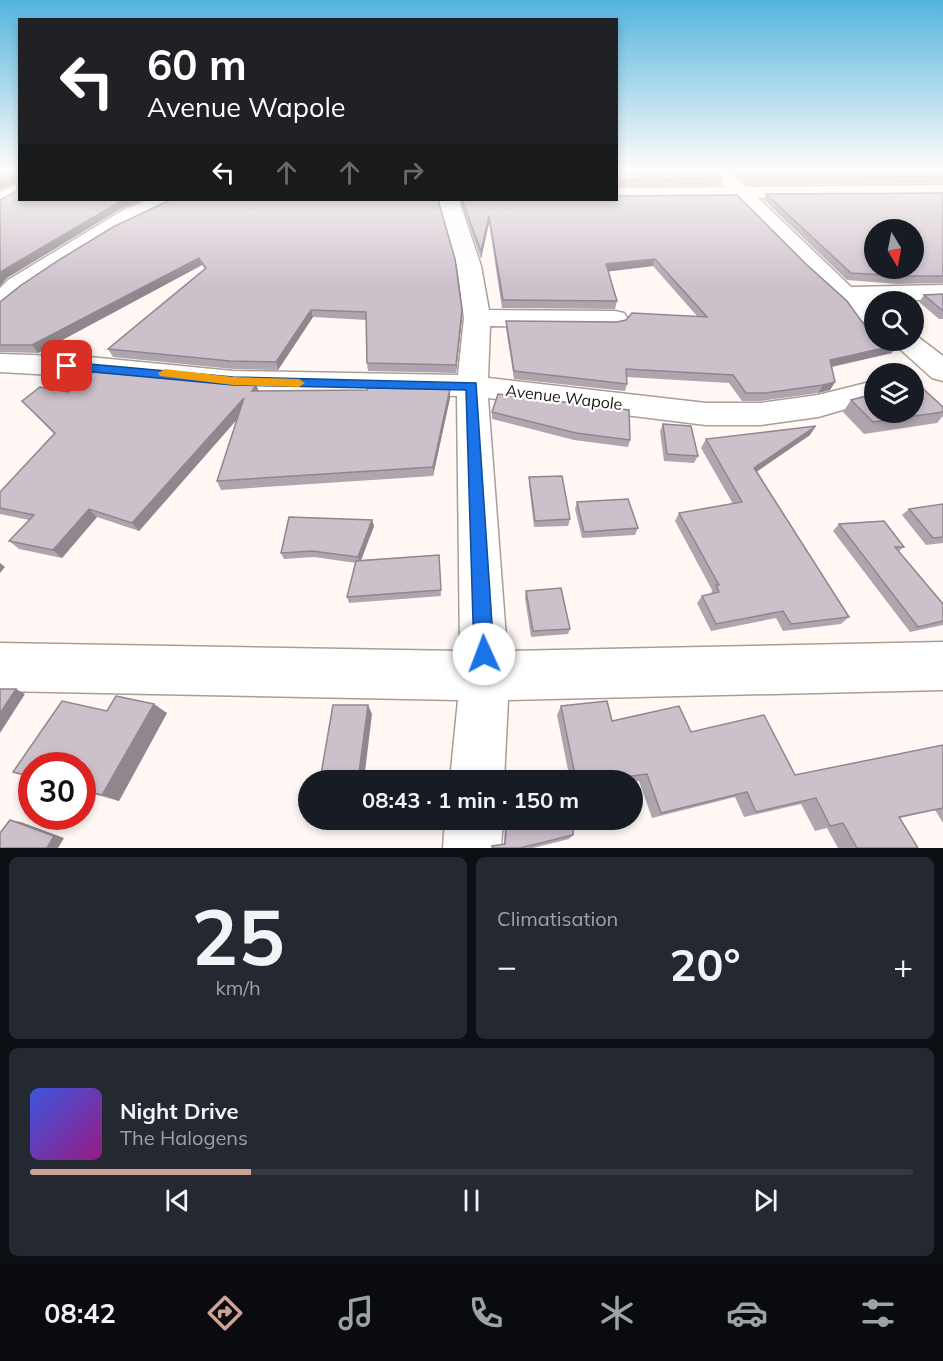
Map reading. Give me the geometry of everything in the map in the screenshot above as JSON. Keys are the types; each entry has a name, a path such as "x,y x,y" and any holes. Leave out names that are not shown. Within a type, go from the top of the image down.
{"street":[{"path":"0,303 17,285 132,213 143,209"},
{"path":"452,209 469,266 477,318 472,386 485,676 478,770"},
{"path":"756,209 844,295 864,310"},
{"path":"844,295 943,292"},
{"path":"477,318 615,319"},
{"path":"917,351 943,372"},
{"name":"Avenue Wapole","path":"0,363 89,367 233,381 472,386 706,414 772,412 818,406 864,394"},
{"path":"924,378 943,372"},
{"path":"0,667 485,676 943,666"},
{"path":"472,848 473,830"}],"building":[{"path":"0,209 108,209 0,272"},
{"path":"152,209 440,209 455,259 462,310 456,365 367,363 366,312 311,310 276,362 230,361 108,349 206,268 199,258 32,345 0,345 0,302 59,260 113,227"},
{"path":"465,209 751,209 847,301 864,325 864,351 870,351 830,360 835,382 765,393 746,393 733,375 626,369 627,384 514,371 506,321 617,322 626,320 632,313 707,317 655,259 606,264 617,301 503,300 489,216 481,251"},
{"path":"782,209 943,209 943,276 924,276 924,219 864,219 864,274 851,273"},
{"path":"943,294 943,311 924,295"},
{"path":"93,372 256,385 252,391 367,390 367,388 450,389 433,467 217,481 244,398 132,523 89,509 53,550 9,541 34,515 0,508 0,492 55,433 22,401 40,387 68,392"},
{"path":"924,389 943,407 943,412 924,415"},
{"path":"498,394 629,410 630,440 576,433 492,412"},
{"path":"864,397 864,413 851,400"},
{"path":"663,424 691,426 698,456 667,454"},
{"path":"816,426 754,468 849,617 791,624 783,611 716,624 702,596 719,592 716,585 719,585 679,513 742,502 706,439"},
{"path":"562,476 570,519 535,521 529,477"},
{"path":"628,499 638,528 584,532 577,502"},
{"path":"943,504 943,537 933,538 909,509"},
{"path":"289,517 372,520 358,557 312,551 281,553"},
{"path":"884,521 904,547 895,547 943,604 943,621 918,627 839,524"},
{"path":"439,555 441,590 347,597 356,561"},
{"path":"561,588 570,629 533,631 526,591"},
{"path":"0,689 16,689 0,713"},
{"path":"116,696 154,704 102,795 96,794 96,752 27,752 62,701 107,711"},
{"path":"607,701 612,721 679,706 691,732 764,715 795,775 943,745 943,808 899,817 918,848 857,848 843,823 830,826 816,798 756,812 747,792 661,813 647,774 643,775 643,770 574,770 561,706"},
{"path":"333,705 368,705 359,770 322,770"},
{"path":"10,820 18,823 18,830 38,830 54,836 47,848 0,848 0,833"},
{"path":"506,830 573,830 573,835 520,848 492,848 492,846 505,844"}],"slow traffic":[{"path":"165,373 233,381 299,383"}],"route":[{"path":"67,366 233,381 472,386 484,654"}]}
